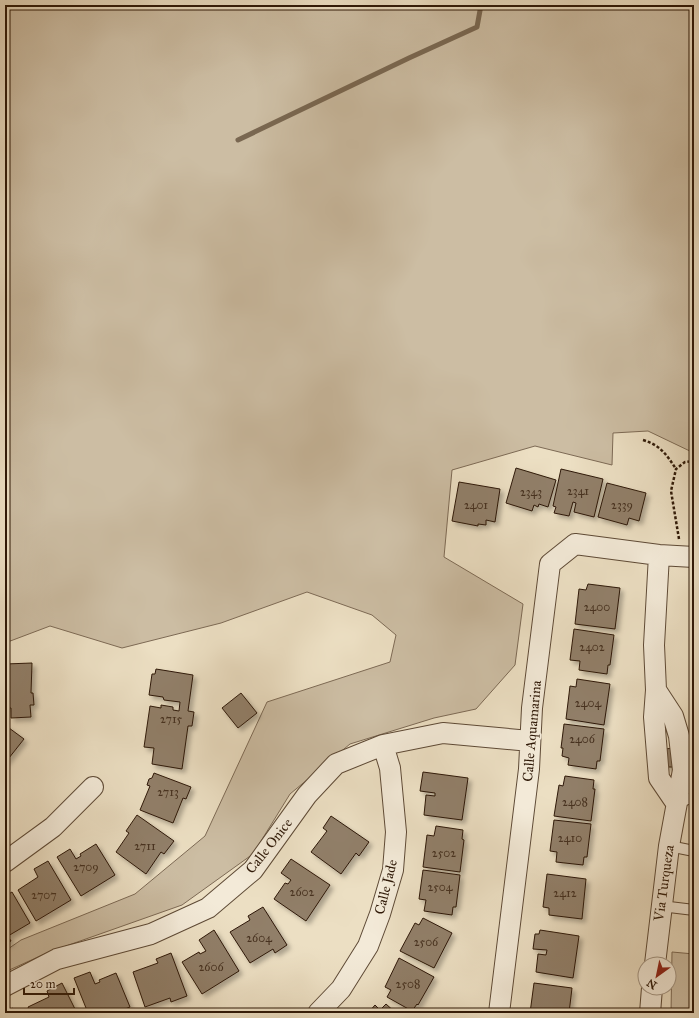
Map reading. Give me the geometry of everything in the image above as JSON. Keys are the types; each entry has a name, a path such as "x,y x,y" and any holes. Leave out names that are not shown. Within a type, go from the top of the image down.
{"street":[{"name":"Calle Aquamarina","path":"499,1013 528,776 532,708 550,564 575,544 659,556 688,557"},
{"name":"Via Turqueza","path":"655,956 669,846 685,800 683,770 667,737 672,716 656,690 654,645 659,556"},
{"name":"Calle Onice","path":"5,986 57,959 151,934 208,908 253,870 307,795 336,764 383,745 443,733 501,737 530,741"},
{"name":"Calle Jade","path":"318,1013 341,989 368,946 380,914 393,870 396,832 390,768 383,745"},
{"path":"5,862 53,827 94,787"},
{"path":"650,1013 651,996"}],"lane":[{"path":"669,846 694,850"},
{"path":"661,906 694,910"}],"path":[{"path":"643,440 654,443 666,453 676,469"},
{"path":"688,557 671,491 676,469 686,462 694,461"},
{"path":"688,1013 694,1010"}],"shaded area":[{"path":"5,5 694,5 694,453 648,431 613,433 612,465 535,446 452,470 444,557 523,604 515,665 476,709 434,718 350,744 290,794 253,854 182,905 49,952 5,972 5,951 21,940 135,894 205,836 267,702 390,662 396,635 372,615 307,592 221,623 122,648 50,626 5,643"},
{"path":"672,952 694,954 694,1013 671,1013 671,996 677,996 677,956 672,956"}],"building":[{"path":"516,468 556,480 548,507 539,504 538,507 534,505 532,511 506,503"},
{"path":"561,469 603,479 594,517 574,512 576,503 573,502 569,516 554,513 556,507 553,506"},
{"path":"459,482 500,489 495,522 486,520 486,525 478,524 478,526 452,521"},
{"path":"607,483 646,493 639,521 629,518 627,525 598,517"},
{"path":"588,584 620,588 615,629 575,624 579,589 586,590"},
{"path":"574,629 614,635 610,665 608,665 607,674 579,670 580,661 570,660"},
{"path":"32,663 31,693 33,693 34,705 30,705 31,717 11,718 11,708 5,708 5,664"},
{"path":"156,669 193,675 188,711 194,712 192,726 188,726 182,769 152,764 154,748 144,747 150,706 161,708 161,705 173,707 173,710 179,711 180,702 164,700 163,697 149,695 152,674 155,674"},
{"path":"577,679 610,684 604,725 566,719 570,686 576,687"},
{"path":"241,693 257,713 238,728 222,708"},
{"path":"564,724 604,729 600,761 597,761 596,769 568,765 569,758 562,756 563,748 561,748"},
{"path":"5,725 24,739 5,763"},
{"path":"674,748 675,767 666,767 665,749"},
{"path":"423,772 468,778 462,820 424,815 426,795 435,796 435,793 420,791"},
{"path":"154,773 191,787 186,799 183,798 173,823 140,810 150,786 147,785 149,779 152,778"},
{"path":"565,776 594,780 593,789 595,789 591,821 554,816 559,785 563,786"},
{"path":"137,815 174,841 164,854 161,852 146,874 116,852 129,833 126,831"},
{"path":"331,816 369,842 359,856 356,853 341,874 311,852 327,831 323,828"},
{"path":"554,820 591,824 587,857 584,857 583,865 556,862 557,852 550,851"},
{"path":"436,826 463,830 462,839 464,840 460,872 423,867 427,835 434,836"},
{"path":"96,844 115,875 81,896 57,857 70,849 76,859 81,856 80,854"},
{"path":"291,859 330,885 306,921 274,899 285,883 288,884 291,880 281,873"},
{"path":"48,861 71,900 36,921 18,890 38,877 34,869"},
{"path":"423,870 460,875 456,907 453,907 452,915 424,911 426,900 419,899"},
{"path":"547,874 586,879 582,919 549,915 549,908 543,907"},
{"path":"12,892 30,923 8,936 11,941 5,944 5,896"},
{"path":"263,907 287,945 275,953 273,949 250,963 230,932 250,920 248,916"},
{"path":"423,918 452,933 434,968 400,951 415,923 419,925"},
{"path":"214,930 239,971 202,994 182,962 199,952 200,954 206,951 199,940"},
{"path":"540,930 579,936 573,978 536,972 538,954 546,955 547,950 533,949 535,934 539,934"},
{"path":"171,953 187,996 171,1002 170,998 145,1007 133,972 158,963 156,959"},
{"path":"399,958 434,977 418,1005 417,1004 412,1011 387,997 391,990 385,987"},
{"path":"90,972 95,984 100,982 99,980 116,973 130,1007 115,1013 88,1013 74,978"},
{"path":"62,983 77,1013 31,1013 28,1007 49,997 47,991"},
{"path":"534,983 572,988 569,1013 530,1013"},
{"path":"386,1004 396,1013 368,1013 375,1005 380,1010"},
{"path":"13,1008 16,1013 5,1013"}],"waterway":[{"path":"238,140 477,27 481,5"}]}
